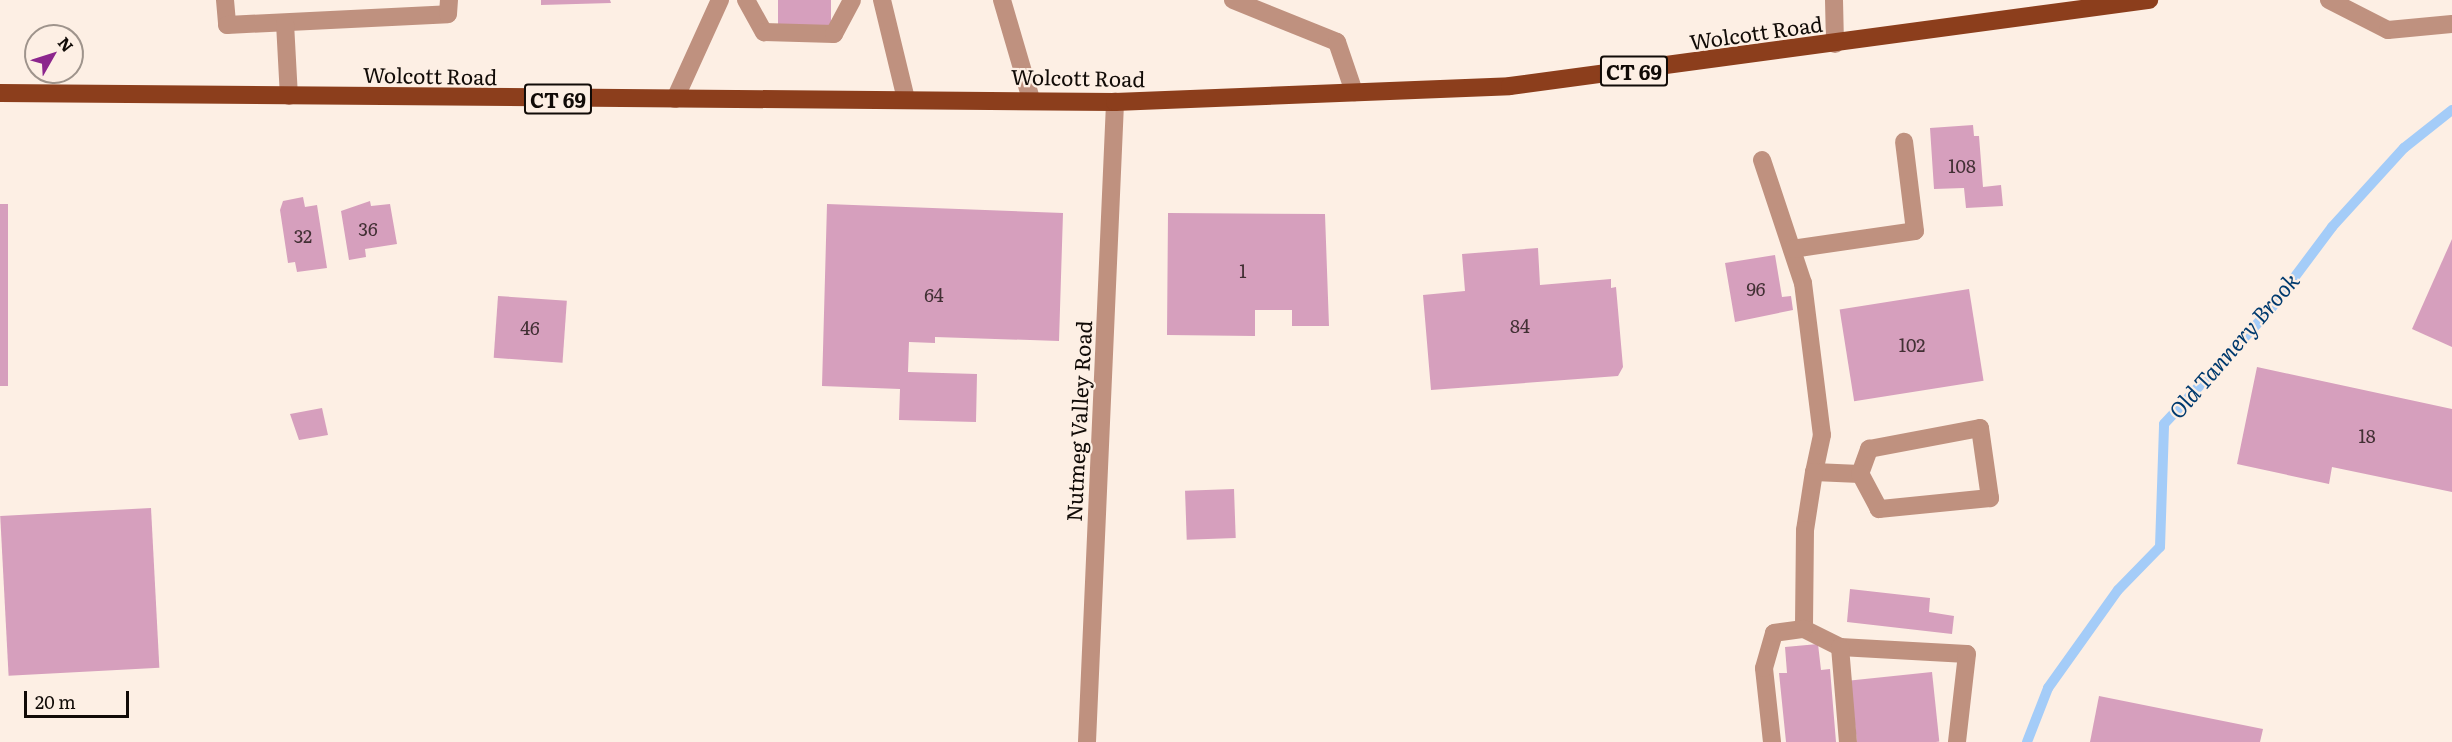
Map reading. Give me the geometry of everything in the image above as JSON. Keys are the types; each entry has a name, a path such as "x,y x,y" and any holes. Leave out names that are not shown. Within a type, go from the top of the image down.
{"main road":[{"name":"Wolcott Road","path":"0,93 675,99 1031,99 1115,102 1510,86 2149,0"}],"street":[{"path":"225,0 227,26 448,14 449,0"},
{"path":"675,99 720,0"},
{"path":"746,0 764,32 834,34 852,0"},
{"path":"882,0 906,99"},
{"path":"1002,0 1031,99"},
{"path":"1233,0 1337,42 1354,92"},
{"path":"1834,0 1835,44"},
{"path":"2329,0 2388,30 2452,24"},
{"path":"285,23 289,96"},
{"name":"Nutmeg Valley Road","path":"1087,742 1115,102"},
{"path":"1792,249 1915,231 1904,142"},
{"path":"1762,160 1803,283 1822,435 1805,530 1804,628"},
{"path":"1980,428 1990,498 1879,508 1860,474 1869,448 1980,428"},
{"path":"1814,472 1860,474"},
{"path":"1772,742 1764,668 1774,633 1804,628 1840,647 1967,654 1957,742"},
{"path":"1840,647 1848,742"}],"building":[{"path":"541,0 610,0 611,3 541,5"},
{"path":"778,0 831,0 831,26 778,26"},
{"path":"1973,125 1974,136 1979,136 1983,187 2001,185 2003,206 1966,208 1964,188 1934,189 1930,128"},
{"path":"303,197 305,207 317,205 327,268 297,272 295,262 288,263 280,210 283,201"},
{"path":"370,201 371,206 390,204 397,244 365,249 366,257 349,260 341,211"},
{"path":"0,204 8,204 8,386 0,386"},
{"path":"827,204 1063,213 1059,341 935,337 935,343 909,342 908,372 977,374 976,422 899,420 900,389 822,386"},
{"path":"1168,213 1325,214 1329,326 1292,326 1292,310 1255,310 1255,336 1167,335"},
{"path":"2452,239 2452,347 2412,329"},
{"path":"1538,248 1540,285 1611,279 1611,288 1616,287 1623,367 1618,376 1431,390 1423,295 1465,291 1462,254"},
{"path":"1775,255 1782,297 1791,296 1793,310 1735,322 1725,263"},
{"path":"1969,289 1984,381 1854,401 1840,309"},
{"path":"498,296 567,301 563,363 494,358"},
{"path":"2257,367 2452,409 2452,492 2332,467 2329,484 2237,464"},
{"path":"322,408 328,435 299,440 290,414"},
{"path":"1234,489 1236,538 1187,540 1185,491"},
{"path":"151,508 159,668 9,676 0,516"},
{"path":"1850,589 1930,598 1929,612 1954,616 1952,634 1847,622"},
{"path":"1818,644 1821,670 1830,669 1836,742 1786,742 1779,673 1787,673 1785,647"},
{"path":"1932,672 1939,742 1857,742 1850,681"},
{"path":"2099,696 2263,729 2260,742 2090,742"}],"waterway":[{"name":"Old Tannery Brook","path":"2027,742 2048,688 2118,590 2160,547 2164,424 2270,310 2332,227 2404,148 2452,110"}]}
